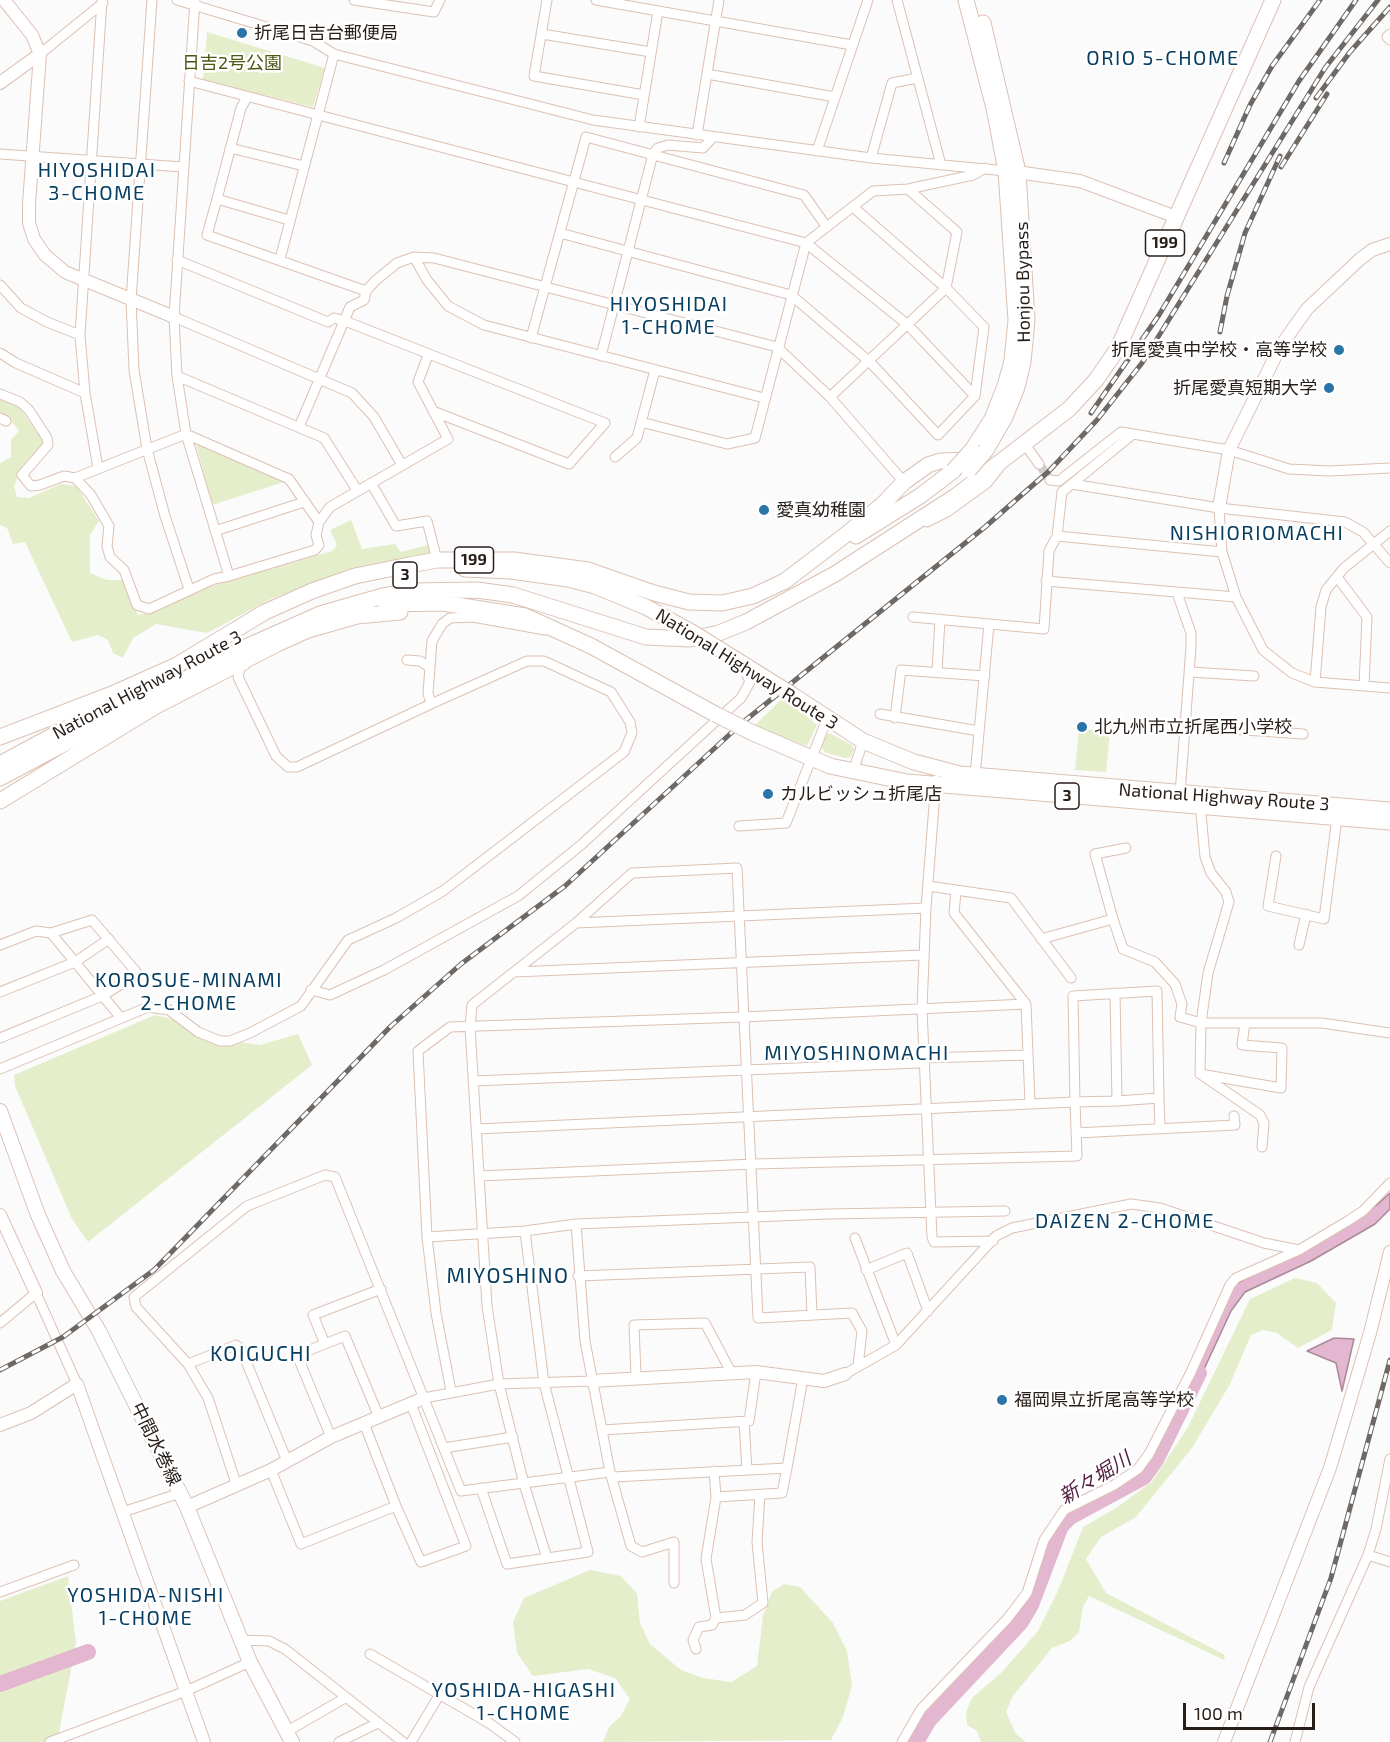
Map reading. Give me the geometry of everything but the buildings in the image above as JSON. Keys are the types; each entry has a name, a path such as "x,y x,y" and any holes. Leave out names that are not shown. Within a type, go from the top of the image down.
{"highway":[{"name":"Honjou Bypass","path":"966,0 1012,172"},
{"name":"Honjou Bypass","path":"785,581 920,496 979,450 1012,361 1016,320 1012,172 977,0"},
{"name":"199","path":"320,614 383,596 412,591 468,589 513,595 631,633 676,640 718,633 801,593 956,496 1069,409 1118,348 1273,0"},
{"name":"199","path":"177,665 265,612 312,591 355,576 436,560 514,560 567,566 608,576 673,598 706,603 745,598 785,581 865,519 904,482 933,463 960,467 1013,451"},
{"name":"Honjou Bypass","path":"718,633 747,620 925,506 960,467"},
{"name":"National Highway Route 3","path":"0,764 88,717 177,665 266,622 358,585 444,569 511,571 568,579 595,586 646,608 695,633 864,741 938,769 975,776 1180,794 1200,801 1337,818 1390,822"},
{"path":"0,801 156,706 308,630 364,614 420,603 451,594 476,596 631,633"},
{"name":"National Highway Route 3","path":"0,778 248,646 320,614 396,602 474,606 525,616 567,634 753,734 810,759 853,772 935,785 1390,810"},
{"path":"364,614 433,609 499,616 547,630 637,672"},
{"path":"0,737 112,694 177,665"}],"main road":[{"name":"中間水巻線","path":"0,1111 12,1150 63,1271 99,1331 187,1507 240,1640 289,1737"},
{"name":"中間水巻線","path":"0,1130 12,1150"}],"street":[{"path":"4,0 32,35 40,54 29,223 34,239 56,265 130,300 352,393 374,417 402,465"},
{"path":"152,0 130,300 134,370 147,449 165,516 189,589"},
{"path":"177,0 195,3 313,41 334,54 593,120 871,158 985,168 1080,181 1176,217"},
{"path":"354,0 434,12 440,0"},
{"path":"547,0 534,76 644,95"},
{"path":"596,0 852,45"},
{"path":"697,135 718,0"},
{"path":"817,151 868,0"},
{"path":"897,0 941,165"},
{"path":"0,83 40,54 104,1"},
{"path":"98,468 85,393 80,335 82,278 104,1"},
{"path":"195,3 174,317 177,376 186,434 229,576"},
{"path":"639,127 658,11"},
{"path":"542,34 651,52"},
{"path":"1390,34 1387,37 1390,40"},
{"path":"280,259 334,54"},
{"path":"707,74 835,97"},
{"path":"871,158 892,82 917,78"},
{"path":"189,81 806,243 909,324 975,396"},
{"path":"247,97 241,108 207,235 366,291"},
{"path":"531,338 586,137 804,195 826,226"},
{"path":"601,356 653,154 658,148 668,145 703,148 714,137"},
{"path":"230,148 304,166"},
{"path":"0,154 183,167"},
{"path":"641,422 727,444 755,438 806,243 873,191 908,189 973,175 985,168"},
{"path":"830,397 870,362 946,288 957,232 908,189"},
{"path":"217,199 289,220"},
{"path":"560,233 791,295 870,362 938,435 975,396 984,327 946,288 853,207"},
{"path":"1390,244 1365,254 1307,309 1292,328 1280,347 1229,450 1219,508 1222,552 1236,597 1263,650 1292,674 1315,682 1390,688"},
{"path":"414,257 427,280 448,306 484,325 764,398"},
{"path":"299,427 350,308 364,300 366,291 389,268 414,257 434,258 615,303 777,347 830,397 904,482"},
{"path":"177,260 328,322 334,318 345,321 605,423 569,464 435,412"},
{"path":"0,285 21,308 47,322 80,335"},
{"path":"0,353 16,363 85,393"},
{"path":"75,478 92,495 109,526 107,546 110,557 124,570 137,605 149,609 214,579 315,550 319,545 316,535 319,522 330,507 448,439 418,382 428,355"},
{"path":"615,456 637,438 655,370"},
{"path":"177,376 324,438 357,490"},
{"path":"0,394 20,402 29,410 47,438 48,445 22,475 31,486 64,476 75,478 186,434 280,473 289,479 319,522"},
{"path":"1050,480 1059,481 1121,432 1229,450 1289,469 1329,471 1390,468"},
{"path":"913,617 1044,629 1049,552 1057,537 1062,492 1133,434"},
{"path":"1013,451 1039,464"},
{"path":"370,483 396,526 427,521 436,560"},
{"path":"1072,484 1219,508 1329,518 1345,522 1362,532 1390,563"},
{"path":"215,531 304,502"},
{"path":"1315,682 1321,607 1326,590 1336,577 1390,531"},
{"path":"1057,537 1222,552"},
{"path":"1336,577 1367,617 1364,686"},
{"path":"1046,581 1236,597"},
{"path":"1178,593 1191,633 1191,672 1180,794"},
{"path":"0,1070 148,1007 163,1007 209,1038 230,1041 301,1006 348,940 396,918 443,891 624,752 632,733 630,722 611,692 544,661 527,661 431,704 306,765 288,766 276,756 238,677 240,667 364,614"},
{"path":"431,704 428,693 429,667 436,631 450,618 473,617 547,630"},
{"path":"937,672 940,618"},
{"path":"975,776 989,624"},
{"path":"311,990 330,994 423,951 518,896 581,845 749,688 749,676 718,633"},
{"path":"407,660 420,661 429,667"},
{"path":"896,718 901,670 985,676"},
{"path":"1191,672 1254,676"},
{"path":"156,706 177,702 228,675 238,677"},
{"path":"880,714 979,730"},
{"path":"738,826 786,824 827,719"},
{"path":"1186,726 1303,734"},
{"path":"853,772 864,741"},
{"path":"938,769 926,908 922,1008 932,1237 934,1242 993,1241"},
{"path":"1200,801 1205,857 1211,873 1226,892 1229,902 1209,973 1201,1023 1200,1074"},
{"path":"1276,856 1268,906 1324,919 1337,818"},
{"path":"1126,848 1095,854 1113,919 1123,949 1155,962 1176,984 1182,1004 1180,1017 1201,1023 1322,1023 1390,1033"},
{"path":"547,1558 524,1484 499,1384 487,1306 470,1027 472,1005 576,923 632,873 737,868 758,1317 852,1313 862,1331 858,1366"},
{"path":"928,886 1011,898 1071,978"},
{"path":"956,891 954,913 1026,1004 1030,1104"},
{"path":"576,923 926,908"},
{"path":"1299,945 1306,914"},
{"path":"1041,939 1113,919"},
{"path":"0,945 36,931 51,933 92,920 138,974 102,996 0,1038"},
{"path":"51,933 121,1018"},
{"path":"0,992 75,962 109,939"},
{"path":"514,972 923,955"},
{"path":"479,1176 929,1159 1077,1156 1073,996 1115,993 1157,992 1160,1128"},
{"path":"1115,993 1117,1101"},
{"path":"451,1391 436,1313 427,1237 418,1051 450,1027 1026,1004"},
{"path":"1200,1074 1281,1088 1282,1048 1242,1045 1245,1023"},
{"path":"473,1081 746,1068 919,1063 924,1059 1028,1055"},
{"path":"1200,1074 1260,1115 1264,1123 1262,1147"},
{"path":"476,1129 1159,1098"},
{"path":"1076,1133 1235,1125 1234,1116"},
{"path":"237,1486 208,1398 188,1364 136,1307 134,1302 136,1293 247,1206 326,1175 334,1177 461,1491 611,1474 787,1468"},
{"path":"902,1742 921,1709 1007,1619 1027,1593 1044,1540 1064,1510 1114,1485 1138,1469 1149,1454 1191,1372 1230,1285 1236,1278 1299,1250 1363,1211 1390,1183"},
{"path":"187,1507 271,1470 331,1437 424,1398 451,1391 499,1384 591,1381 636,1376 756,1372 824,1381 845,1374 896,1346 993,1241 1012,1228 1131,1204 1160,1208 1264,1243 1299,1250"},
{"path":"427,1237 525,1231 576,1224 1005,1211"},
{"path":"0,1215 77,1383 204,1742"},
{"path":"576,1224 578,1276 591,1381 611,1474 631,1546 642,1552 674,1542 674,1583"},
{"path":"481,1488 507,1564 588,1552 544,1383 525,1231"},
{"path":"855,1238 896,1346"},
{"path":"1224,1742 1330,1468 1370,1333 1390,1252"},
{"path":"866,1270 907,1253 928,1311"},
{"path":"578,1276 810,1267 812,1315"},
{"path":"325,1344 313,1315 381,1289"},
{"path":"0,1323 36,1293"},
{"path":"636,1376 634,1325 705,1323 731,1372"},
{"path":"331,1437 297,1355 345,1336 379,1417"},
{"path":"188,1364 236,1345 241,1349 287,1461"},
{"path":"602,1430 748,1421 756,1372"},
{"path":"716,1497 782,1493 803,1378"},
{"path":"0,1425 31,1413 77,1383"},
{"path":"364,1423 396,1506 421,1562 466,1545 411,1404"},
{"path":"744,1422 747,1470"},
{"path":"444,1448 513,1437"},
{"path":"1295,1742 1309,1687 1368,1555 1376,1529 1390,1459"},
{"path":"271,1470 301,1544 396,1506"},
{"path":"696,1649 693,1640 695,1632 699,1627 712,1625 716,1618 706,1559 716,1497 714,1471"},
{"path":"123,1512 180,1494"},
{"path":"716,1618 746,1615 763,1603 757,1542 760,1495"},
{"path":"1368,1555 1390,1562"},
{"path":"0,1592 74,1565"},
{"path":"240,1640 269,1641 285,1649 403,1742"},
{"path":"370,1654 489,1722 515,1742"},
{"path":"50,1742 186,1691 250,1662"},
{"path":"411,1742 440,1694"},
{"path":"289,1737 345,1698"},
{"path":"339,1742 378,1723"}],"green space":[{"name":"日吉2号公園","path":"207,32 325,68 313,107 203,80"},
{"path":"0,399 18,405 43,441 42,447 23,465 14,486 17,497 29,498 61,484 76,486 99,521 90,535 90,573 107,580 122,580 138,615 153,612 199,590 332,551 337,545 330,530 351,520 362,549 395,544 401,552 435,543 439,554 360,566 271,599 207,633 156,624 133,638 123,658 113,653 108,640 98,635 72,642 25,542 13,544 7,528 0,525 0,463 11,457 11,440 19,431 7,416 0,413"},
{"path":"196,444 284,482 212,505"},
{"path":"784,697 817,725 807,746 754,726"},
{"path":"1079,729 1110,731 1106,772 1075,770"},
{"path":"829,733 852,745 854,749 851,757 845,758 826,753 822,748 822,741"},
{"path":"155,1015 194,1024 226,1040 260,1045 298,1034 312,1065 88,1242 72,1219 15,1086 14,1075"},
{"path":"1295,1278 1317,1283 1336,1303 1332,1330 1298,1348 1277,1333 1263,1330 1251,1335 1230,1384 1192,1448 1136,1517 1101,1537 1086,1559 1106,1593 1225,1655 1224,1660 1089,1596 1083,1607 1079,1632 1070,1641 1052,1648 1013,1696 1006,1712 1016,1734 1026,1742 981,1742 977,1731 967,1725 966,1712 972,1698 1001,1673 1038,1631 1058,1591 1083,1527 1116,1508 1152,1482 1188,1427 1250,1299"},
{"path":"590,1570 621,1576 637,1594 640,1623 650,1644 681,1670 703,1678 731,1682 757,1666 763,1615 772,1592 784,1584 800,1587 833,1623 847,1651 852,1686 843,1717 831,1740 603,1742 609,1727 621,1716 630,1699 615,1678 588,1669 533,1676 517,1653 513,1622 524,1598"},
{"path":"68,1576 76,1643 58,1738 46,1742 0,1742 0,1601"}],"shaded area":[{"path":"1390,1193 1390,1209 1375,1224 1311,1261 1245,1292 1231,1311 1193,1393 1188,1390 1234,1285 1350,1224"},
{"path":"1334,1338 1354,1339 1342,1391 1336,1363 1307,1351"}],"waterway":[{"name":"新々堀川","path":"916,1742 929,1720 1021,1622 1031,1605 1061,1526 1070,1517 1144,1477 1156,1460 1199,1373"},
{"path":"0,1684 88,1652"}],"tunnel":[{"path":"1039,464 1050,480"}],"railway":[{"path":"1224,163 1250,105 1272,66 1320,0"},
{"path":"1091,413 1159,315 1299,81 1356,0"},
{"path":"0,1370 63,1337 154,1270 391,1026 461,964 565,886 742,723 985,527 1049,471 1097,420 1142,363 1325,68 1378,0"},
{"path":"1316,98 1350,52 1390,7"},
{"path":"1281,167 1327,94"},
{"path":"1220,332 1227,296 1245,233 1280,156"},
{"path":"1270,1742 1331,1578 1390,1360"}],"place":[{"name":"折尾日吉台郵便局","path":"242,33"},
{"name":"折尾愛真中学校・高等学校","path":"1339,350"},
{"name":"折尾愛真短期大学","path":"1329,388"},
{"name":"愛真幼稚園","path":"764,510"},
{"name":"北九州市立折尾西小学校","path":"1082,727"},
{"name":"カルビッシュ折尾店","path":"768,794"},
{"name":"福岡県立折尾高等学校","path":"1002,1400"}],"district":[{"name":"ORIO 5-CHOME","path":"1163,58"},
{"name":"HIYOSHIDAI 3-CHOME","path":"97,182"},
{"name":"HIYOSHIDAI 1-CHOME","path":"669,316"},
{"name":"NISHIORIOMACHI","path":"1257,533"},
{"name":"KOROSUE-MINAMI 2-CHOME","path":"189,992"},
{"name":"MIYOSHINOMACHI","path":"857,1053"},
{"name":"DAIZEN 2-CHOME","path":"1125,1221"},
{"name":"MIYOSHINO","path":"508,1276"},
{"name":"KOIGUCHI","path":"261,1354"},
{"name":"YOSHIDA-NISHI 1-CHOME","path":"146,1606"},
{"name":"YOSHIDA-HIGASHI 1-CHOME","path":"524,1702"}]}
